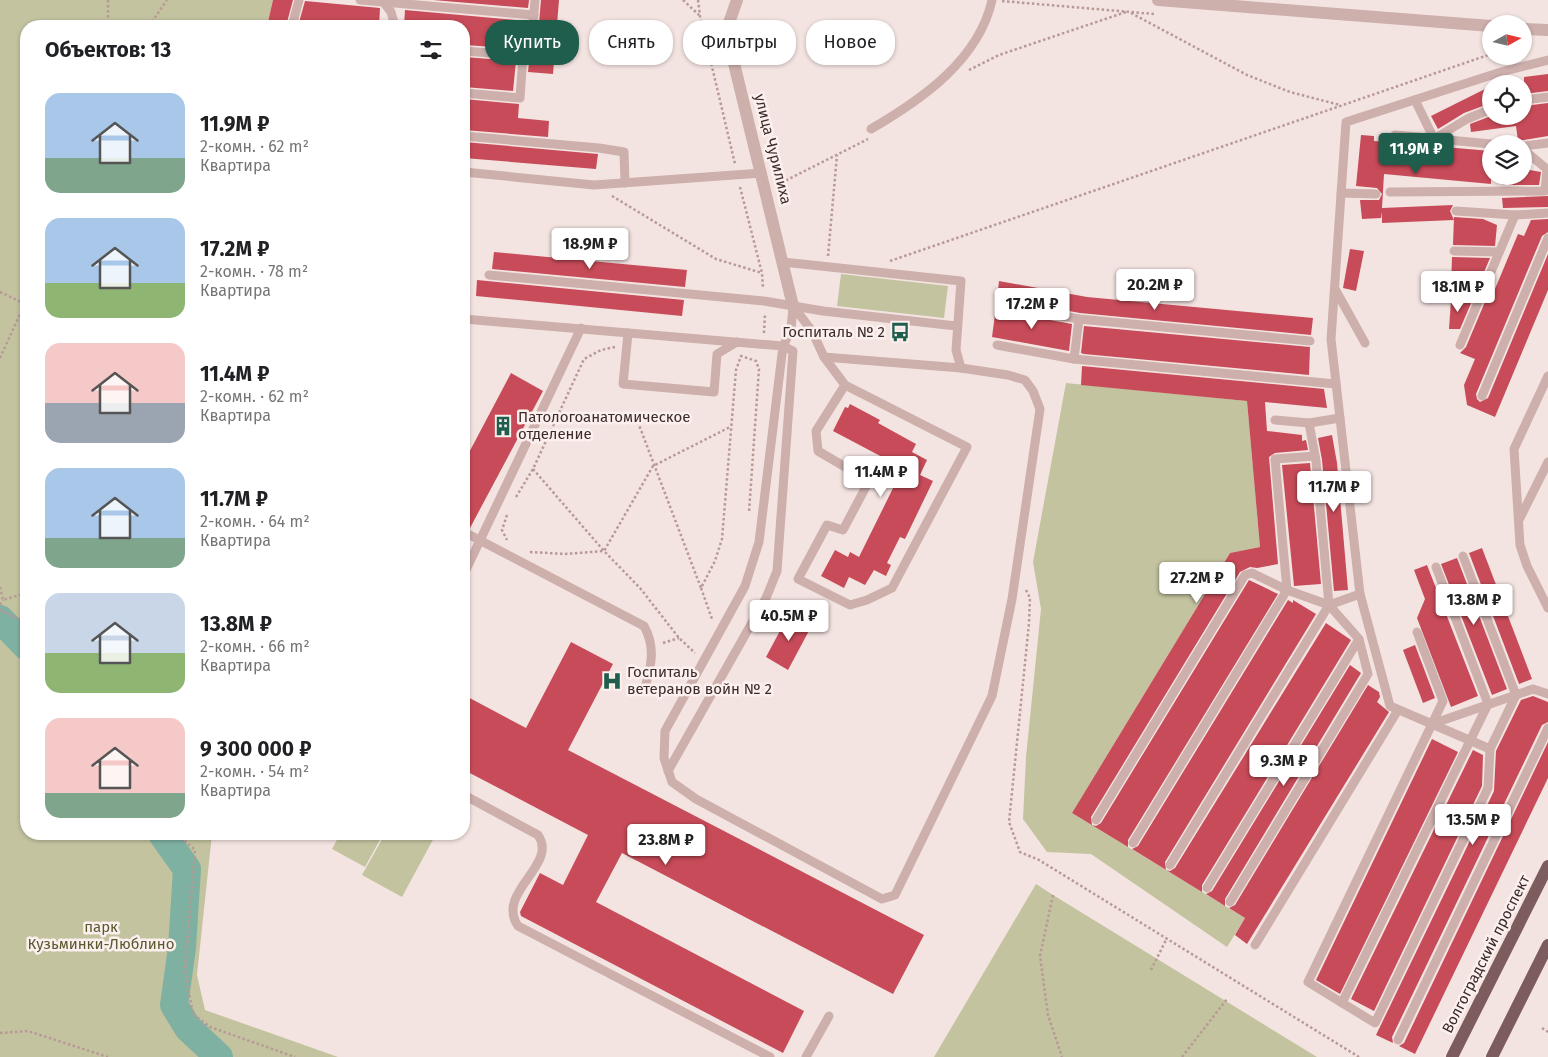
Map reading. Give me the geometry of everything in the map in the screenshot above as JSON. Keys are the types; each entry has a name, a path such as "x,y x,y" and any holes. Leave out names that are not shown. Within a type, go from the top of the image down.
{"main road":[{"name":"Волгоградский проспект","path":"1452,1057 1548,866"},
{"path":"1492,1057 1548,945"}],"street":[{"name":"улица Чурилиха","path":"737,0 729,23 731,51 793,306"},
{"path":"1158,0 1482,25"},
{"path":"1532,29 1548,30"}],"lane":[{"path":"294,20 299,0"},
{"path":"360,0 534,15"},
{"path":"534,20 535,0"},
{"path":"871,133 918,99 948,73 979,34 989,14 992,0"},
{"path":"382,1 391,12 393,20"},
{"path":"470,52 485,53"},
{"path":"1490,749 1390,706 1360,594 1331,339 1346,122 1500,72 1548,60"},
{"path":"470,94 520,98 522,65"},
{"path":"1532,99 1548,97"},
{"path":"1415,100 1434,139"},
{"path":"1434,139 1467,119 1482,113"},
{"path":"1395,136 1482,143"},
{"path":"470,137 624,152 625,183"},
{"path":"1532,145 1548,142"},
{"path":"1390,192 1545,191 1548,170 1532,157"},
{"path":"470,173 594,185 762,173"},
{"path":"1341,193 1376,194"},
{"path":"1456,211 1515,215 1548,213"},
{"path":"1460,345 1515,215"},
{"path":"1482,396 1548,238"},
{"path":"1454,251 1499,252"},
{"path":"783,262 961,281 956,326 956,350 961,368"},
{"path":"489,275 793,306 956,326"},
{"path":"1335,289 1365,343"},
{"path":"1452,294 1481,295"},
{"path":"1002,305 1079,319 1310,341"},
{"path":"793,306 791,330 783,346 759,542 753,565 745,586 665,731 663,749 672,782 696,799 882,899 895,895 992,696 1016,570 1040,409 1033,391 1024,380 961,368 824,357"},
{"path":"793,306 812,331 824,357 845,384 967,447 892,588 867,600 850,605 798,578 827,525 843,530 869,481 818,452 816,431 845,384"},
{"path":"470,319 783,346 793,351 777,571 766,598 668,770"},
{"path":"1074,359 1079,319"},
{"path":"470,562 581,328"},
{"path":"628,333 623,384 714,392 717,354 737,342"},
{"path":"997,345 1074,359 1336,384"},
{"path":"1548,376 1514,449 1520,546 1527,566 1548,608"},
{"path":"1275,420 1309,423 1340,418"},
{"path":"1170,865 1328,605 1315,456 1309,423"},
{"path":"1132,843 1287,590 1275,459 1315,456"},
{"path":"1518,520 1548,462"},
{"path":"470,535 644,626 650,637 653,653 646,684"},
{"path":"1417,632 1443,701 1308,982 1375,1023 1488,788 1490,749 1516,695 1462,556"},
{"path":"1342,1003 1488,704 1436,567"},
{"path":"1096,820 1246,575 1252,573 1287,590 1328,605 1359,639 1368,674 1230,902"},
{"path":"1328,605 1360,594"},
{"path":"1207,888 1359,639"},
{"path":"1432,724 1533,689 1548,694"},
{"path":"1255,945 1398,710"},
{"path":"1398,1040 1548,728"},
{"path":"470,798 538,835 540,839 542,855 513,902 514,915 518,926 770,1057"},
{"path":"806,1057 829,1016"}],"path":[{"path":"108,0 108,20"},
{"path":"153,20 167,0"},
{"path":"683,0 700,16"},
{"path":"999,8 1001,1 1157,14"},
{"path":"970,65 963,72 999,55 1128,12 1247,75 1290,92 1341,105"},
{"path":"882,264 1482,57"},
{"path":"777,185 837,156 871,133"},
{"path":"828,258 837,156"},
{"path":"594,185 716,259 762,273"},
{"path":"0,292 20,300"},
{"path":"0,358 20,315"},
{"path":"513,501 533,469 584,359 601,350 627,346"},
{"path":"717,354 740,356 756,361 759,369 749,512"},
{"path":"700,588 715,561 722,539 730,427 736,370 740,356"},
{"path":"636,417 714,624 719,616"},
{"path":"604,551 653,466 730,427"},
{"path":"533,469 604,551 640,588 679,638 698,656"},
{"path":"525,551 565,554 604,551"},
{"path":"1016,570 1030,598 1009,822 1020,852 1039,860 1359,1057"},
{"path":"0,587 3,600"},
{"path":"0,605 3,600 20,595"},
{"path":"0,610 20,619"},
{"path":"183,840 195,850 185,970 193,1014 210,1027 295,1057"},
{"path":"1053,895 1040,956 1048,1015 1062,1057"},
{"path":"1151,970 1167,938"},
{"path":"1182,1057 1227,999"},
{"path":"1542,1028 1548,1032"},
{"path":"0,1034 28,1031 108,1057"}],"green space":[{"name":"парк Кузьминки-Люблино","path":"0,0 273,0 268,20 20,20 20,840 211,840 197,975 205,1010 338,1057 0,1057"},
{"path":"841,274 948,286 944,318 837,306"},
{"path":"1066,383 1247,401 1260,547 1230,553 1072,813 1245,918 1227,947 1091,854 1047,852 1023,819 1026,757 1041,609 1033,562"},
{"path":"337,840 380,840 365,867 332,849"},
{"path":"382,840 433,840 402,897 362,875"},
{"path":"1036,884 1053,895 1317,1057 934,1057"}],"building":[{"path":"273,0 293,0 288,20 268,20"},
{"path":"433,0 529,0 528,8"},
{"path":"541,0 559,0 557,20 539,20"},
{"path":"305,1 380,8 379,20 300,20"},
{"path":"405,10 516,20 485,20 485,46 470,45 470,20 404,20"},
{"path":"470,57 485,59 485,65 516,65 513,91 470,87"},
{"path":"529,65 554,65 553,74 528,72"},
{"path":"1548,74 1548,91 1532,93 1532,76"},
{"path":"1482,90 1482,106 1464,113 1438,129 1431,116"},
{"path":"470,100 519,104 518,118 549,121 548,137 470,130"},
{"path":"1548,103 1548,136 1532,139 1532,135 1517,135 1516,126 1471,132 1470,124 1482,119 1482,125 1532,125 1532,105"},
{"path":"1361,135 1374,136 1374,141 1482,150 1482,183 1384,174 1382,208 1453,205 1450,211 1454,220 1382,223 1382,212 1381,218 1362,219 1360,200 1379,200 1382,194 1377,188 1356,186"},
{"path":"470,143 598,154 596,169 470,158"},
{"path":"1532,170 1541,172 1539,185 1532,185"},
{"path":"1548,196 1548,207 1503,208 1502,198"},
{"path":"1454,217 1483,219 1497,225 1495,246 1453,245"},
{"path":"1548,219 1548,232 1542,236 1476,394 1480,402 1488,398 1548,254 1548,290 1495,417 1467,405 1464,385 1475,359 1460,353 1466,347 1495,278 1495,289 1518,234 1524,236 1531,220"},
{"path":"1350,249 1364,251 1356,291 1343,288"},
{"path":"494,252 687,270 685,287 492,269"},
{"path":"1452,257 1490,258 1477,289 1451,288"},
{"path":"477,280 684,300 682,316 476,296"},
{"path":"999,281 1087,297 1313,318 1311,335 1080,313 1003,299 997,301"},
{"path":"1451,300 1472,301 1460,329 1449,329"},
{"path":"996,307 1001,311 1072,324 1069,351 992,337"},
{"path":"1084,326 1310,347 1309,375 1084,354 1081,353"},
{"path":"1082,366 1324,389 1327,408 1265,402 1267,431 1302,435 1302,441 1306,440 1308,450 1275,453 1269,457 1278,564 1257,568 1250,567 1240,572 1091,817 1092,825 1096,826 1101,823 1249,580 1278,594 1128,840 1128,847 1072,813 1230,553 1260,547 1247,401 1081,385"},
{"name":"Патологоанатомическое отделение","path":"511,373 543,391 470,528 470,451"},
{"path":"850,404 880,420 878,423 916,444 912,452 927,460 920,475 933,481 905,539 900,537 887,563 891,565 886,576 874,570 865,585 849,577 844,588 821,576 835,550 848,557 850,552 859,557 903,468 833,431 845,407 848,408"},
{"path":"1332,435 1337,463 1348,590 1334,591 1322,460 1318,438"},
{"path":"1310,463 1321,584 1294,586 1282,465"},
{"path":"1482,548 1532,679 1519,684 1469,553"},
{"path":"1457,558 1507,689 1492,695 1441,564"},
{"path":"1427,565 1478,696 1451,707 1417,618 1425,599 1414,570"},
{"path":"1288,600 1293,603 1293,600 1316,614 1165,862 1166,870 1132,849 1138,846"},
{"path":"789,614 811,627 788,670 766,657"},
{"path":"1326,623 1351,640 1202,885 1202,892 1166,870 1170,871 1175,868"},
{"path":"571,642 613,664 568,750 924,935 893,994 622,853 596,902 804,1011 783,1053 521,916 520,912 540,873 563,885 588,835 470,773 470,698 526,728"},
{"path":"1415,645 1435,698 1423,703 1403,650"},
{"path":"1350,665 1361,673 1225,899 1225,906 1206,894 1212,891"},
{"path":"1368,685 1379,692 1380,697 1377,702 1389,712 1247,944 1235,935 1245,918 1229,908 1235,905"},
{"path":"1533,696 1548,702 1548,722 1542,725 1392,1037 1393,1043 1376,1035 1494,791 1496,751 1521,700"},
{"path":"1432,739 1458,752 1340,994 1316,980"},
{"path":"1548,742 1548,778 1415,1054 1399,1046 1404,1043"},
{"path":"1473,750 1483,755 1482,786 1374,1011 1351,999"}],"waterway":[{"path":"0,619 20,640"},
{"path":"166,840 187,869 182,948 174,1005 188,1028 219,1057"}],"place":[{"name":"Госпиталь № 2","path":"900,332"},
{"name":"Патологоанатомическое отделение","path":"503,426"},
{"name":"Госпиталь ветеранов войн № 2","path":"612,681"}]}
